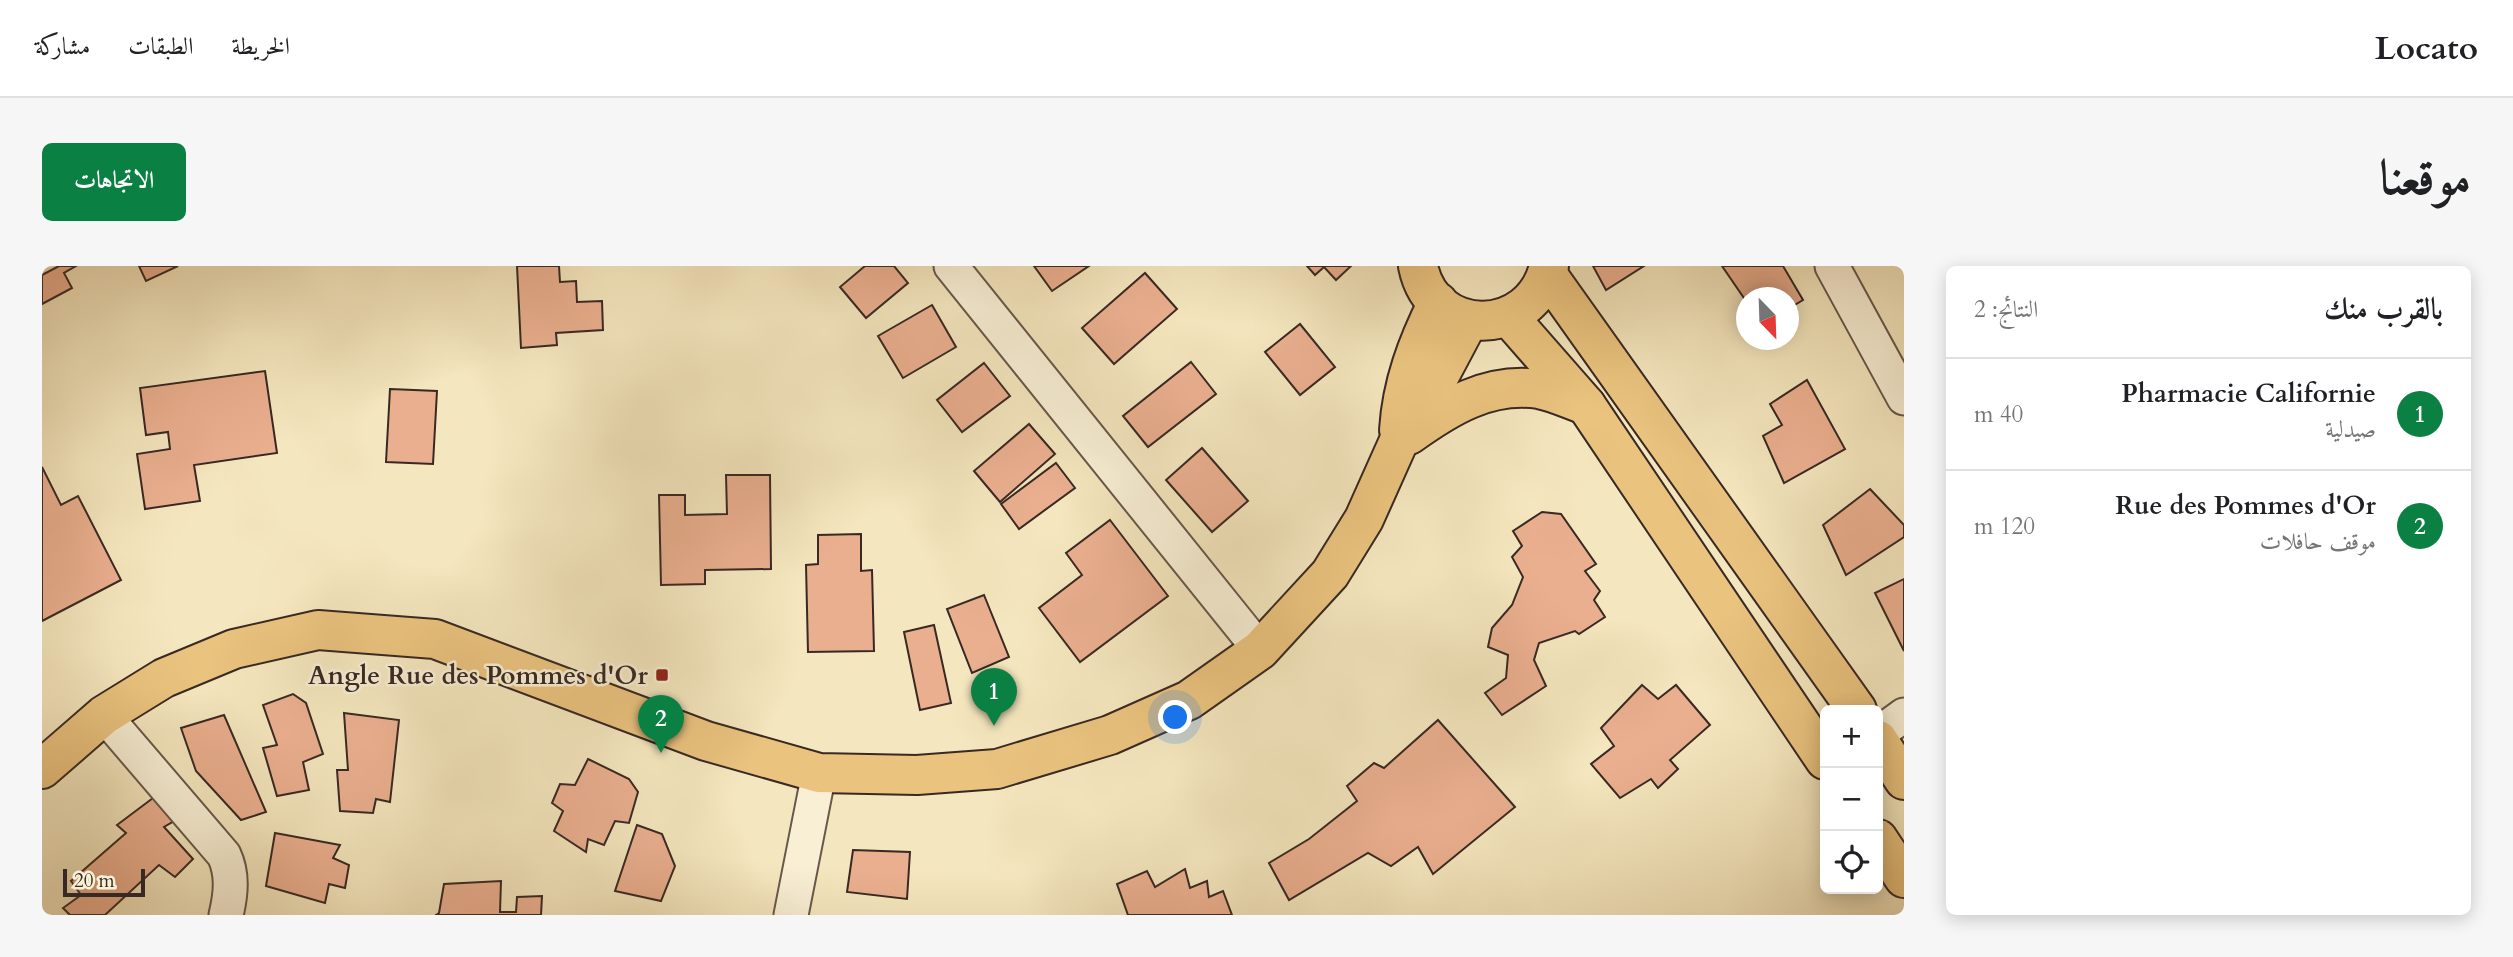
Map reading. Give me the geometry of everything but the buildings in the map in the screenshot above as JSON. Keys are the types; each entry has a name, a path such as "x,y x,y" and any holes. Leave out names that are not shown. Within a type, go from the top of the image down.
{"main road":[{"path":"1418,266 1426,288 1453,311 1485,321 1508,316 1529,303 1540,290 1548,270"},
{"path":"1548,270 1853,705"},
{"path":"42,769 104,715 164,678 233,649 318,630 435,639 706,741 820,773 918,775 997,769 1110,736 1189,700 1260,650 1330,574 1364,519 1398,443 1400,412 1408,372 1419,341 1453,311"},
{"path":"1508,316 1587,405 1820,753"},
{"path":"1398,443 1462,400 1487,393 1520,388 1541,390 1587,405"},
{"path":"1883,748 1904,780"},
{"path":"1883,846 1904,878"}],"street":[{"path":"951,266 1260,650"},
{"path":"1832,266 1904,398"},
{"path":"104,715 224,855 230,868 226,915"},
{"path":"1883,730 1904,715"},
{"path":"791,915 820,773"}],"place":[{"name":"Angle Rue des Pommes d'Or","path":"662,675"},
{"name":"Pharmacie Californie","path":"994,726"},
{"name":"Rue des Pommes d'Or","path":"661,753"}]}
